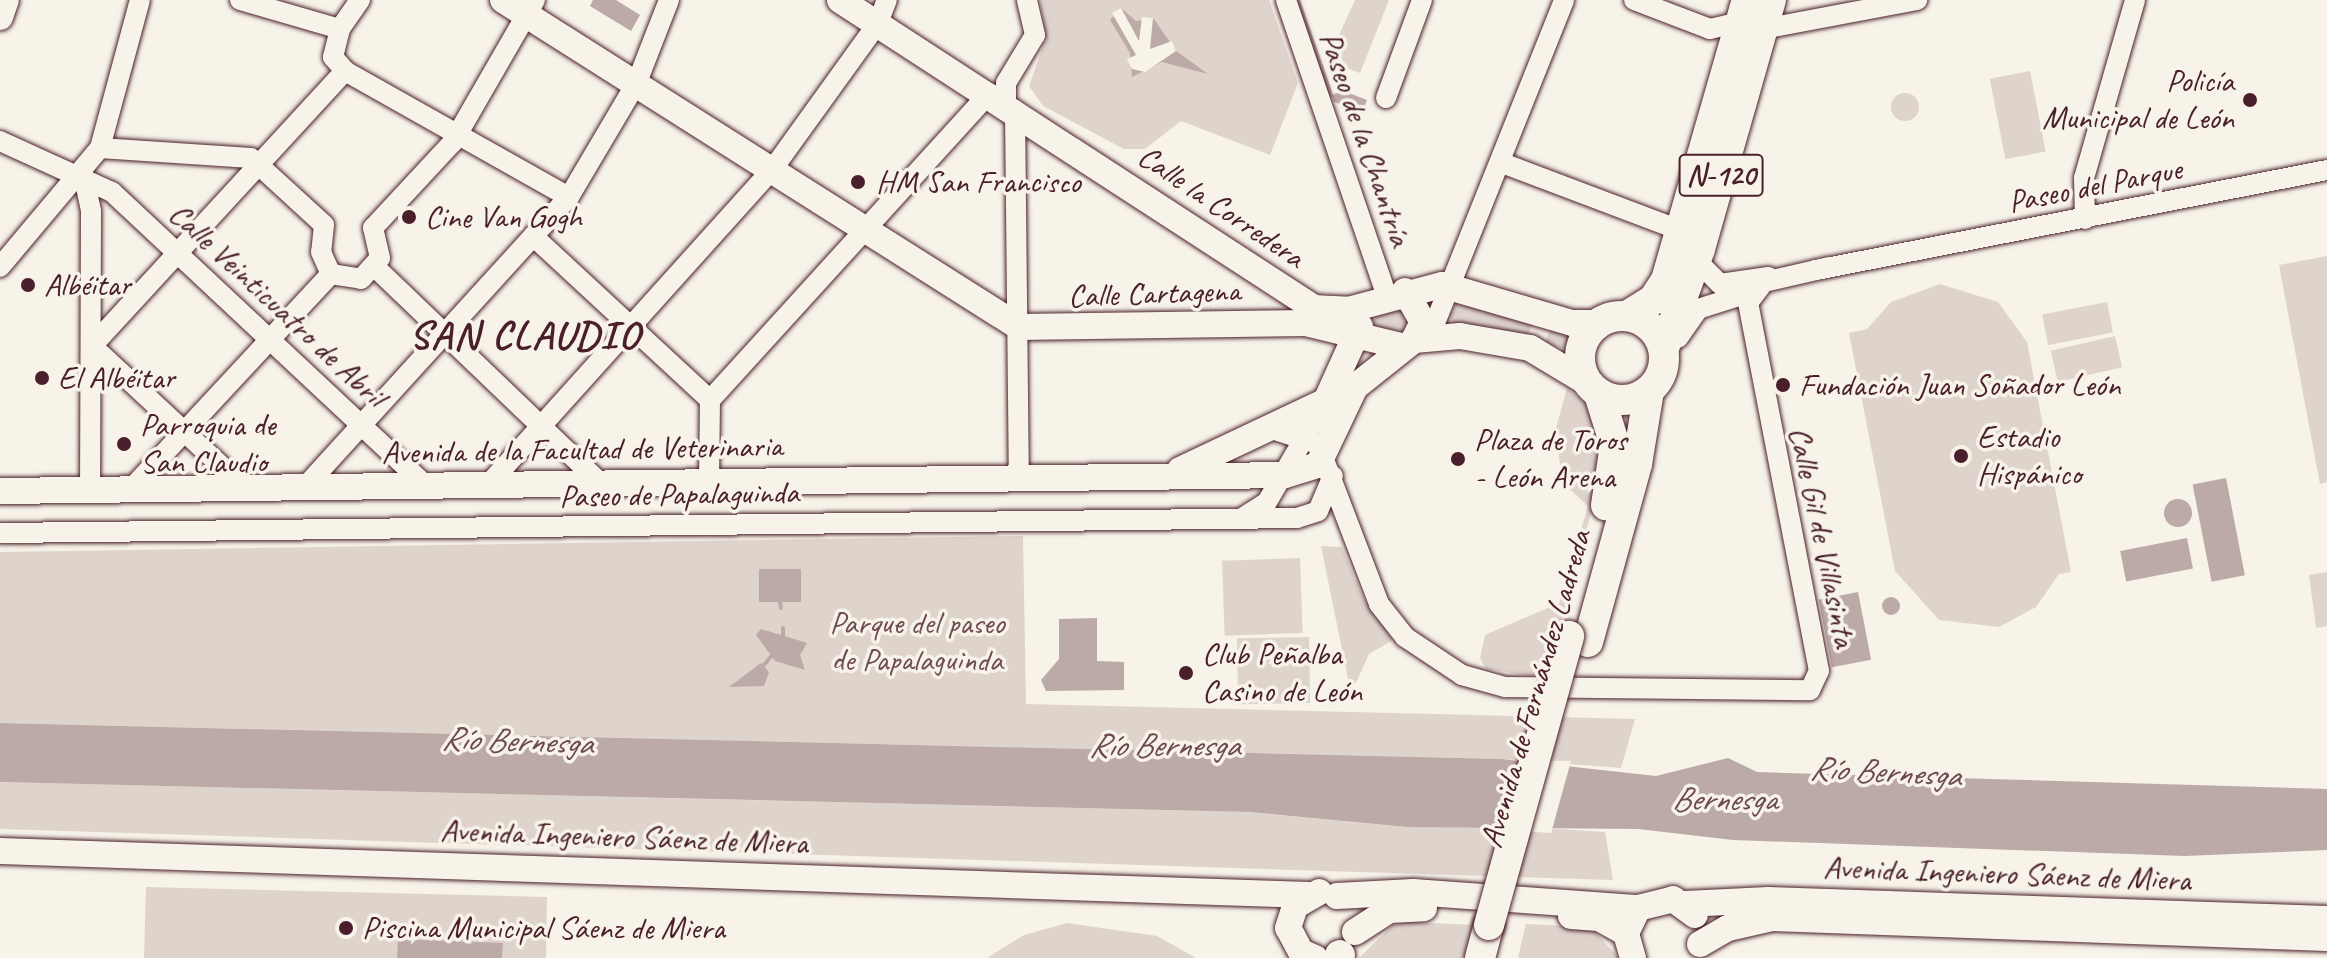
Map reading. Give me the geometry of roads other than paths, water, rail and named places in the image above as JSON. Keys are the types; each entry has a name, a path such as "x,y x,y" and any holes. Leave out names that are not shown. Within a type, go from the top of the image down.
{"highway":[{"name":"N-120","path":"1594,389 1581,349 1614,319 1661,291 1755,13"},
{"name":"N-120","path":"1649,391 1696,260 1755,13"},
{"path":"1614,319 1651,327 1664,353"},
{"path":"1594,389 1626,400 1649,391"},
{"name":"Avenida de Fernández Ladreda","path":"1578,639 1614,478 1613,430 1594,389"},
{"name":"Avenida de Fernández Ladreda","path":"1491,949 1578,639 1637,464 1649,391"}],"main road":[{"path":"0,17 6,0"},
{"path":"503,0 531,7 637,82 1019,327"},
{"name":"Calle la Corredera","path":"840,0 882,12 1292,311 1328,311 1391,296 1461,268 1482,291 1551,318 1614,319"},
{"path":"1330,466 1355,387 1414,342 1423,322 1391,296"},
{"name":"Avenida de la Facultad de Veterinaria","path":"1166,476 1275,430 1326,401 1345,336 1391,296"},
{"name":"Calle Cartagena","path":"1019,327 1146,330 1292,311 1345,336 1414,342"},
{"path":"1414,342 1530,348 1594,389"},
{"name":"Avenida de la Facultad de Veterinaria","path":"0,491 1285,475 1330,466"},
{"name":"Avenida Ingeniero Sáenz de Miera","path":"0,851 1337,896"},
{"path":"1245,892 1288,928 1327,954"},
{"path":"1327,954 1389,910 1417,907 1599,918 1630,945 1638,908 1442,893 1337,896"},
{"path":"1288,928 1308,895"},
{"path":"1327,954 1351,911 1337,896"},
{"name":"Avenida Ingeniero Sáenz de Miera","path":"1638,908 1658,897 1685,904 1768,900 2327,919"},
{"path":"1685,904 1700,926 1696,951"},
{"name":"Avenida Ingeniero Sáenz de Miera","path":"1696,951 1728,928 1772,918 2327,938"}],"street":[{"path":"0,267 83,173 100,148 140,0"},
{"path":"240,0 351,15 333,57 345,71 459,132 569,197"},
{"path":"305,487 569,197 637,82 669,0"},
{"path":"1019,478 1019,327 1003,103 1006,83 1035,35 1027,0"},
{"name":"Paseo de la Chantría","path":"1286,0 1391,296"},
{"path":"1386,98 1422,0"},
{"path":"1414,342 1461,268 1564,0"},
{"path":"1634,0 1710,29 1755,13 1917,0"},
{"path":"2085,219 2084,178 2135,0"},
{"path":"376,268 380,248 373,228 459,132 531,7"},
{"path":"488,485 772,170 882,12"},
{"path":"92,346 345,71"},
{"path":"709,482 710,400 864,230 1003,103"},
{"name":"Calle Veinticuatro de Abril","path":"0,141 83,173 177,253 426,486"},
{"path":"100,148 259,164 324,225 321,252 331,274 351,281 376,268"},
{"path":"1502,163 1682,231"},
{"name":"Paseo del Parque","path":"1664,353 1698,309 1751,293 1876,261 2327,170"},
{"path":"83,173 91,211 90,490"},
{"path":"533,236 710,400"},
{"name":"Paseo del Parque","path":"1696,260 1720,284 1876,261"},
{"path":"1751,293 1764,282 1829,267"},
{"path":"376,268 600,483"},
{"path":"131,489 331,274"},
{"name":"Calle Gil de Villasinta","path":"1330,466 1348,538 1379,604 1405,637 1462,675 1505,687 1810,690 1819,671 1750,334 1751,293"},
{"path":"92,346 245,488"},
{"name":"Avenida de la Facultad de Veterinaria","path":"1241,518 1267,502 1326,401"},
{"path":"1275,430 1307,437 1330,466"},
{"name":"Paseo de Papalaguinda","path":"0,533 1310,517 1330,466"}],"water":[{"path":"593,0 616,0 640,15 631,31 590,6"},
{"path":"1121,8 1136,21 1154,19 1176,51 1208,74 1162,62 1132,77 1130,53 1110,20"},
{"path":"1344,91 1367,100 1363,111 1334,102 1331,95"},
{"path":"2226,478 2245,575 2212,582 2193,484"},
{"path":"2178,499 2188,503 2192,513 2188,523 2178,527 2168,523 2164,513 2168,503"},
{"path":"2187,538 2193,568 2126,581 2120,551"},
{"path":"759,569 801,569 801,602 759,602"},
{"path":"1858,592 1871,660 1832,667 1819,600"},
{"path":"1887,597 1895,597 1900,606 1898,613 1887,615 1882,610 1882,602"},
{"path":"1097,618 1097,661 1124,662 1124,690 1046,691 1041,680 1059,659 1059,619"},
{"path":"761,629 807,643 800,655 805,670 775,661 756,635"},
{"path":"761,663 769,672 764,686 729,687"},
{"name":"Bernesga","path":"0,723 1502,759 1656,776 1728,758 1757,772 2327,789 2327,850 2185,856 1733,840 1638,829 1407,827 1249,812 0,782"},
{"path":"398,939 503,943 502,958 397,958"}],"waterway":[{"path":"1298,0 1331,95"},
{"path":"780,602 781,608"},
{"path":"783,628 783,638"},
{"path":"764,665 772,655"}],"place":[{"name":"Policía Municipal de León","path":"2250,100"},
{"name":"HM San Francisco","path":"858,182"},
{"name":"Cine Van Gogh","path":"409,217"},
{"name":"Albéitar","path":"28,285"},
{"name":"El Albéitar","path":"42,378"},
{"name":"Fundación Juan Soñador León","path":"1783,385"},
{"name":"Parroquia de San Claudio","path":"124,444"},
{"name":"Estadio Hispánico","path":"1961,456"},
{"name":"Plaza de Toros - León Arena","path":"1458,459"},
{"name":"Club Peñalba Casino de León","path":"1186,673"},
{"name":"Piscina Municipal Sáenz de Miera","path":"346,928"}],"district":[{"name":"SAN CLAUDIO","path":"525,335"}],"park label":[{"name":"Parque del paseo de Papalaguinda","path":"917,642"}],"water label":[{"name":"Río Bernesga","path":"517,740"},
{"name":"Río Bernesga","path":"1164,745"},
{"name":"Río Bernesga","path":"1885,771"}]}
